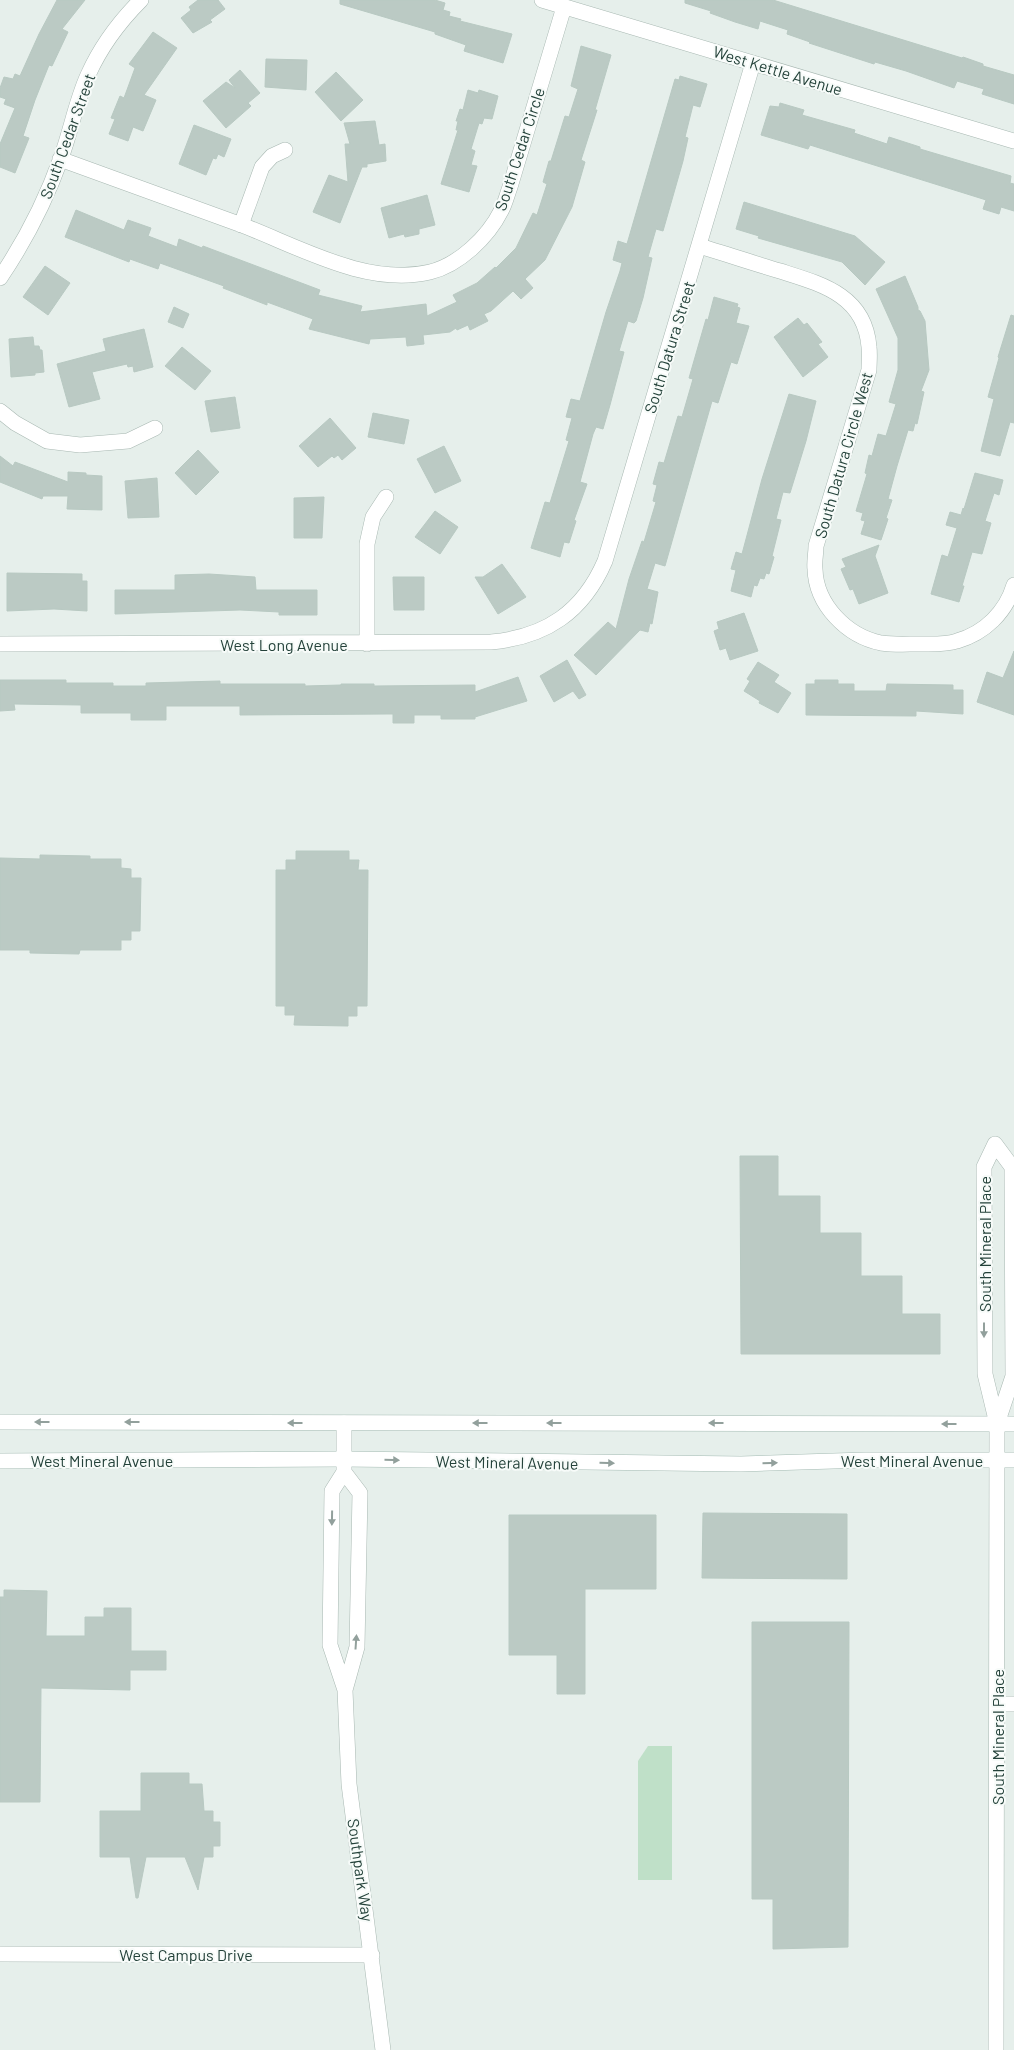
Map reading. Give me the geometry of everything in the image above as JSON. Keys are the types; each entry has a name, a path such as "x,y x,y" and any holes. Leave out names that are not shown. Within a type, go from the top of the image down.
{"street":[{"name":"South Cedar Street","path":"0,278 31,225 60,160 88,76 98,56 118,24 141,0"},
{"name":"West Kettle Avenue","path":"542,0 1014,141"},
{"name":"South Cedar Circle","path":"60,160 241,225 353,270 411,275 433,272 450,264 483,237 500,212 510,187 564,7"},
{"name":"South Datura Street","path":"563,618 585,596 597,579 605,561 753,63"},
{"path":"241,225 262,167 272,156 285,150"},
{"name":"South Datura Circle West","path":"699,246 822,284 848,301 860,318 866,333 870,347 869,370 816,546 815,568 820,592 830,611 842,624 864,638 889,644 957,642 985,628 1010,605 1014,585"},
{"path":"0,411 15,423 47,442 71,444 128,442 155,428"},
{"path":"367,644 367,544 373,517 386,497"},
{"name":"West Long Avenue","path":"0,644 367,644 508,641 533,634 563,618"},
{"name":"South Mineral Place","path":"996,2050 998,1460 997,1424 985,1374 984,1167 995,1144 1012,1167 1013,1376 997,1424"},
{"path":"0,1422 1014,1424"},
{"name":"Southpark Way","path":"344,1423 344,1466 332,1491 330,1645 345,1690 349,1784 383,2050"},
{"name":"West Mineral Avenue","path":"0,1461 344,1466 741,1464 864,1460 1014,1460"},
{"name":"Southpark Way","path":"344,1466 360,1492 357,1647 345,1690"},
{"path":"998,1704 1014,1704"},
{"name":"West Campus Drive","path":"0,1954 372,1955"}],"green space":[{"path":"648,1746 672,1746 672,1880 638,1880 638,1761"}],"building":[{"path":"57,0 85,0 62,29 68,32 52,66 49,65 35,100 23,136 29,138 15,173 0,167 0,144 15,108 4,104 6,99 0,97 0,88 4,77 13,79 15,74 20,76"},
{"path":"198,0 218,0 225,9 210,20 212,22 193,33 181,18 191,10 189,7"},
{"path":"340,0 435,0 445,3 443,10 450,12 449,16 461,19 460,21 512,34 503,63 464,51 466,45 435,34 435,32 340,4"},
{"path":"685,0 773,0 963,57 983,64 983,66 1014,75 1014,104 982,94 984,89 957,81 954,88 906,71 875,62 874,64 809,43 787,34 788,30 760,21 758,29 735,22 710,13 711,11 685,3"},
{"path":"153,32 177,48 144,95 156,100 143,131 133,127 128,141 109,134 115,119 111,118 120,96 124,98 135,68 129,64"},
{"path":"581,46 611,55 595,110 597,110 581,160 585,162 572,207 545,260 525,279 533,288 521,299 513,291 491,311 484,314 488,321 470,330 468,325 457,330 456,328 450,332 423,335 424,344 407,346 406,337 370,339 369,344 309,329 313,319 267,302 267,305 223,288 224,286 160,263 158,269 130,259 129,262 65,237 76,210 124,230 128,220 151,228 148,236 177,247 179,239 202,248 203,246 320,290 318,295 362,306 360,312 426,304 427,316 457,302 453,295 477,283 496,268 516,248 533,213 537,215 547,184 543,182 549,161 551,161 565,116 569,117 578,89 571,86"},
{"path":"266,59 307,60 306,90 265,87"},
{"path":"240,70 260,93 248,103 251,106 226,128 203,101 226,82 235,88 229,80"},
{"path":"336,72 363,100 341,121 315,92"},
{"path":"680,76 707,84 700,107 693,105 685,137 688,138 683,161 663,231 656,229 648,257 652,258 643,298 636,321 634,323 628,321 619,351 624,352 610,405 603,429 596,427 593,434 580,482 587,484 574,520 576,521 569,543 564,542 560,557 531,548 545,502 550,503 569,441 566,440 572,418 566,417 571,399 580,401 620,271 622,263 613,260 618,241 627,244 675,79 679,80"},
{"path":"468,90 478,93 479,90 498,96 492,119 484,118 482,124 479,123 471,149 475,151 471,165 477,166 469,192 441,184 458,130 456,130 458,121 456,121 460,109 463,110"},
{"path":"780,103 804,110 802,115 855,130 854,133 887,144 889,137 920,147 920,149 1011,176 1010,183 1014,184 1014,211 1001,207 999,214 983,209 986,200 983,199 810,145 808,149 761,135 770,106 779,107"},
{"path":"375,121 379,145 385,144 386,161 367,164 367,167 362,167 340,223 313,212 329,175 348,182 345,144 350,144 344,123"},
{"path":"194,125 231,139 224,157 218,154 216,159 213,158 206,175 179,164"},
{"path":"427,195 435,225 419,229 419,234 405,237 404,234 389,238 381,208"},
{"path":"744,202 855,236 885,262 865,285 842,262 758,238 759,236 736,229"},
{"path":"45,266 70,283 48,315 23,297"},
{"path":"905,276 918,310 925,321 929,370 921,391 924,392 917,424 915,423 913,431 908,430 897,466 888,499 892,500 886,518 888,519 881,540 861,534 865,521 861,520 863,513 856,511 867,474 865,473 869,455 872,456 878,434 886,436 896,404 889,402 898,370 898,338 876,289"},
{"path":"714,297 738,304 737,307 740,308 736,323 749,326 737,364 731,362 718,403 712,401 665,566 655,563 647,589 658,592 652,624 650,623 648,632 640,630 596,675 574,655 608,622 616,629 629,579 642,541 644,542 656,502 653,501 657,485 653,484 659,462 664,463 678,416 682,417 693,379 689,378"},
{"path":"174,307 189,314 183,328 168,322"},
{"path":"1011,315 1014,316 1014,423 1010,422 1000,456 981,451 994,399 988,397"},
{"path":"798,318 804,325 807,323 822,342 818,344 828,357 803,377 774,337"},
{"path":"144,329 153,367 134,372 133,366 128,367 127,364 92,372 100,399 69,407 57,364 106,351 103,339"},
{"path":"33,337 34,346 39,346 40,350 42,350 44,372 35,373 35,375 11,377 9,339"},
{"path":"182,347 211,371 195,390 165,366"},
{"path":"789,394 816,401 790,493 783,492 776,519 781,520 769,574 766,573 764,579 760,578 757,586 754,585 751,597 731,591 736,570 731,569 736,552 742,554 762,479"},
{"path":"235,397 240,428 211,432 205,401"},
{"path":"373,413 409,420 404,444 368,437"},
{"path":"330,418 356,448 342,460 338,455 334,458 332,456 318,467 299,446"},
{"path":"444,446 461,481 435,493 417,459"},
{"path":"198,450 219,472 196,495 175,473"},
{"path":"0,456 13,466 15,462 68,482 68,472 102,476 102,510 67,509 68,496 43,496 42,499 0,482"},
{"path":"975,473 1003,480 999,495 994,493 985,521 991,523 982,554 972,552 959,602 931,594 942,555 948,557 957,528 946,525 950,512 961,515"},
{"path":"157,478 159,517 128,518 125,481"},
{"path":"324,497 322,538 294,538 294,498"},
{"path":"435,511 458,527 440,554 415,537"},
{"path":"879,545 875,556 888,593 859,604 853,589 850,590 841,569 846,567 842,559"},
{"path":"502,564 526,597 498,614 475,577 483,577"},
{"path":"7,573 82,574 82,581 87,581 87,611 54,609 7,611"},
{"path":"209,574 255,577 256,590 317,590 317,615 279,615 279,612 240,610 115,614 115,590 175,590 175,575"},
{"path":"393,577 424,577 424,610 394,610"},
{"path":"744,613 758,651 730,660 726,648 720,650 714,631 719,629 717,622"},
{"path":"1014,651 1014,715 977,702 987,672 1003,678"},
{"path":"567,660 586,695 579,699 573,691 554,702 540,676"},
{"path":"758,662 779,675 774,682 791,693 778,713 759,703 760,701 744,691 750,681 747,679"},
{"path":"518,677 527,701 475,717 475,719 441,719 441,715 414,715 414,723 393,723 393,714 240,715 240,706 166,706 166,720 131,720 131,713 81,713 81,705 14,704 15,710 0,711 0,680 66,680 66,683 113,683 113,686 146,686 146,683 220,681 220,684 305,684 305,686 341,684 374,684 374,686 475,685 475,692"},
{"path":"815,680 838,680 838,684 854,684 854,691 886,691 887,684 953,685 953,690 963,690 963,714 916,711 916,716 806,715 806,684 815,684"},
{"path":"296,851 349,851 349,860 359,860 358,870 368,870 367,1006 357,1006 357,1016 348,1016 348,1026 294,1025 295,1015 285,1015 285,1006 276,1006 276,870 286,870 286,860 296,860"},
{"path":"40,855 90,856 90,859 121,859 121,868 131,869 131,878 141,878 140,931 131,931 131,940 121,940 121,950 80,950 79,954 30,953 30,950 0,950 0,858 40,859"},
{"path":"740,1156 778,1156 778,1196 820,1196 820,1233 861,1233 861,1276 902,1276 902,1314 940,1314 940,1354 741,1354"},
{"path":"703,1513 847,1514 847,1579 702,1578"},
{"path":"509,1515 656,1515 656,1589 585,1589 585,1694 557,1694 557,1655 509,1655"},
{"path":"4,1590 47,1591 46,1636 85,1636 85,1617 104,1617 104,1608 131,1608 131,1651 166,1651 166,1670 130,1670 130,1690 41,1688 40,1802 0,1802 0,1597 4,1597"},
{"path":"752,1622 849,1622 848,1947 773,1949 773,1899 752,1899"},
{"path":"141,1773 189,1773 189,1784 202,1784 204,1811 213,1811 213,1822 220,1822 220,1846 213,1846 213,1857 204,1857 198,1890 185,1857 146,1857 138,1898 136,1898 130,1857 100,1857 100,1811 141,1811"}]}
